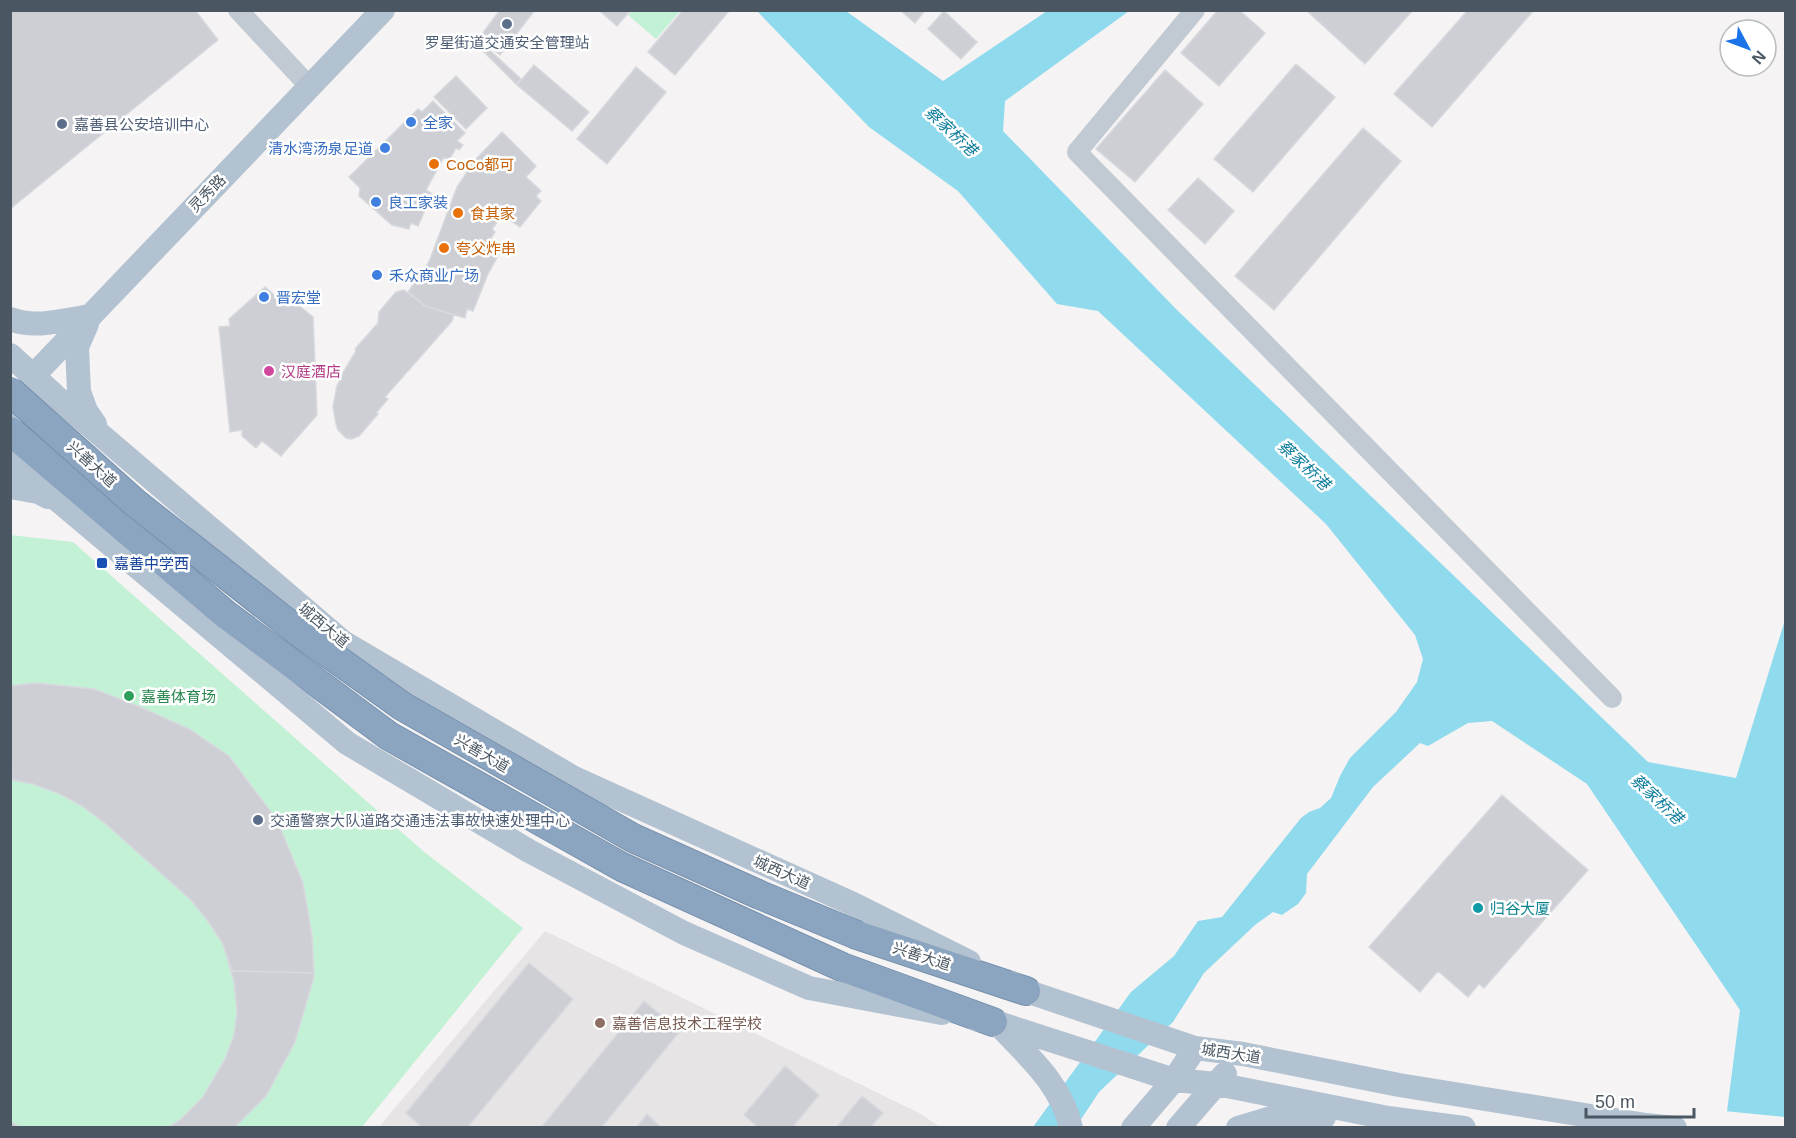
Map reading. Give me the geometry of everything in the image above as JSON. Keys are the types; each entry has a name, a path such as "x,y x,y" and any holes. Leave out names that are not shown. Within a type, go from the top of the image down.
{"highway":[{"name":"兴善大道","path":"18,385 134,502 300,633 402,706 633,838 760,895 857,935 1026,991"},
{"name":"兴善大道","path":"10,431 225,614 389,736 622,867 842,967 995,1023"}],"main road":[{"name":"灵秀路","path":"10,416 18,385 90,316 382,10"},
{"path":"10,319 21,323 40,323 90,316"},
{"path":"90,316 77,347 79,392 86,411 104,437"},
{"name":"城西大道","path":"10,355 18,385 104,437 343,642 574,778 853,904 1026,991 1195,1048 1243,1054 1399,1085 1675,1128"},
{"path":"10,460 347,743 529,851 684,933 810,988 995,1023 1174,1080 1217,1084 1388,1119 1464,1128"},
{"path":"10,487 38,492 66,507"},
{"path":"995,1023 1048,1078 1062,1099 1071,1128"},
{"path":"1133,1128 1174,1080 1195,1048"},
{"path":"1178,1128 1243,1054"},
{"path":"1238,1128 1278,1116 1388,1119"}],"lane":[{"path":"238,10 309,86"},
{"path":"1195,10 1077,153 1612,698"}],"shaded area":[{"name":"嘉善信息技术工程学校","path":"545,931 921,1114 940,1127 378,1128"}],"green space":[{"path":"633,10 680,11 656,39 628,15"},
{"name":"嘉善体育场","path":"10,535 73,542 423,851 523,928 362,1127 11,1127"}],"water":[{"name":"蔡家桥港","path":"757,11 846,11 943,81 1047,11 1129,11 1005,101 1003,131 1177,310 1648,762 1736,778 1785,620 1785,1127 1725,1127 1740,1010 1587,784 1492,721 1468,723 1428,746 1420,743 1373,787 1307,874 1306,893 1298,904 1282,915 1273,912 1255,925 1204,973 1173,1022 1099,1092 1076,1127 1033,1127 1131,992 1174,956 1198,921 1222,917 1301,818 1320,808 1331,798 1350,758 1396,712 1417,682 1423,659 1415,635 1326,524 1098,311 1057,304 958,191 869,127"}],"pier":[{"path":"1724,1111 1785,1117 1785,1127 1722,1128"}],"building":[{"name":"嘉善县公安培训中心","path":"10,10 195,10 218,40 10,209"},
{"name":"罗星街道交通安全管理站","path":"500,10 535,10 500,55 479,38"},
{"path":"602,10 631,10 617,26 601,12"},
{"path":"683,10 729,11 675,75 648,52"},
{"path":"900,10 925,10 915,23"},
{"path":"1218,10 1239,10 1265,33 1219,86 1181,53"},
{"path":"1306,10 1413,10 1365,64"},
{"path":"1468,10 1534,10 1432,127 1394,94"},
{"path":"944,11 977,42 961,59 928,29"},
{"path":"482,43 521,79 516,84 478,46"},
{"path":"1296,64 1335,97 1253,192 1214,159"},
{"path":"534,65 589,112 572,131 517,85"},
{"path":"636,67 666,92 607,164 577,139"},
{"path":"1165,70 1203,104 1135,182 1096,149"},
{"path":"456,76 487,108 466,129 434,97"},
{"path":"433,101 465,133 457,141 463,145 459,150 456,148 449,160 444,157 426,190 432,194 418,226 411,223 409,229 392,225 359,196 360,188 349,177 418,109 422,112"},
{"path":"1363,128 1401,161 1274,310 1235,276"},
{"path":"502,132 536,166 526,177 541,191 536,196 541,201 520,227 503,215 492,229 495,232 491,238 504,245 488,274 473,311 467,309 465,318 425,306 408,292 429,262 457,187 475,160"},
{"path":"1198,178 1234,211 1205,244 1168,210"},
{"name":"汉庭酒店","path":"265,287 280,300 292,300 313,317 317,415 281,456 262,441 256,448 242,436 242,430 230,432 219,327 230,326 229,319"},
{"path":"404,290 425,306 454,315 452,321 385,397 388,399 376,413 378,414 359,436 346,438 338,430 336,424 333,406 337,386 355,349 378,323 379,312 396,292"},
{"path":"36,683 94,689 189,729 229,756 277,820 303,883 312,935 314,977 295,1042 266,1096 234,1128 167,1128 180,1120 203,1097 225,1059 234,1035 237,1012 234,982 223,944 191,900 107,825 82,806 60,794 33,784 10,779 10,686"},
{"path":"36,683 94,689 189,729 229,756 277,820 303,883 312,935 314,973 232,971 223,944 191,900 107,825 82,806 60,794 33,784 12,780 10,686"},
{"name":"归谷大厦","path":"1502,795 1588,870 1484,988 1479,984 1468,997 1438,971 1420,992 1369,947"},
{"path":"529,963 573,999 467,1128 423,1128 406,1113"},
{"path":"644,1001 680,1031 601,1128 541,1128"},
{"path":"785,1066 819,1095 792,1128 759,1128 744,1115"},
{"path":"862,1096 883,1113 870,1128 836,1128"},
{"path":"647,1114 662,1128 636,1128"},
{"path":"10,1121 21,1128 10,1128"}],"place":[{"name":"罗星街道交通安全管理站","path":"507,24"},
{"name":"全家","path":"411,122"},
{"name":"嘉善县公安培训中心","path":"62,124"},
{"name":"清水湾汤泉足道","path":"385,148"},
{"name":"CoCo都可","path":"434,164"},
{"name":"良工家装","path":"376,202"},
{"name":"食其家","path":"458,213"},
{"name":"夸父炸串","path":"444,248"},
{"name":"禾众商业广场","path":"377,275"},
{"name":"晋宏堂","path":"264,297"},
{"name":"汉庭酒店","path":"269,371"},
{"name":"嘉善中学西","path":"102,563"},
{"name":"嘉善体育场","path":"129,696"},
{"name":"交通警察大队道路交通违法事故快速处理中心","path":"258,820"},
{"name":"归谷大厦","path":"1478,908"},
{"name":"嘉善信息技术工程学校","path":"600,1023"}]}
